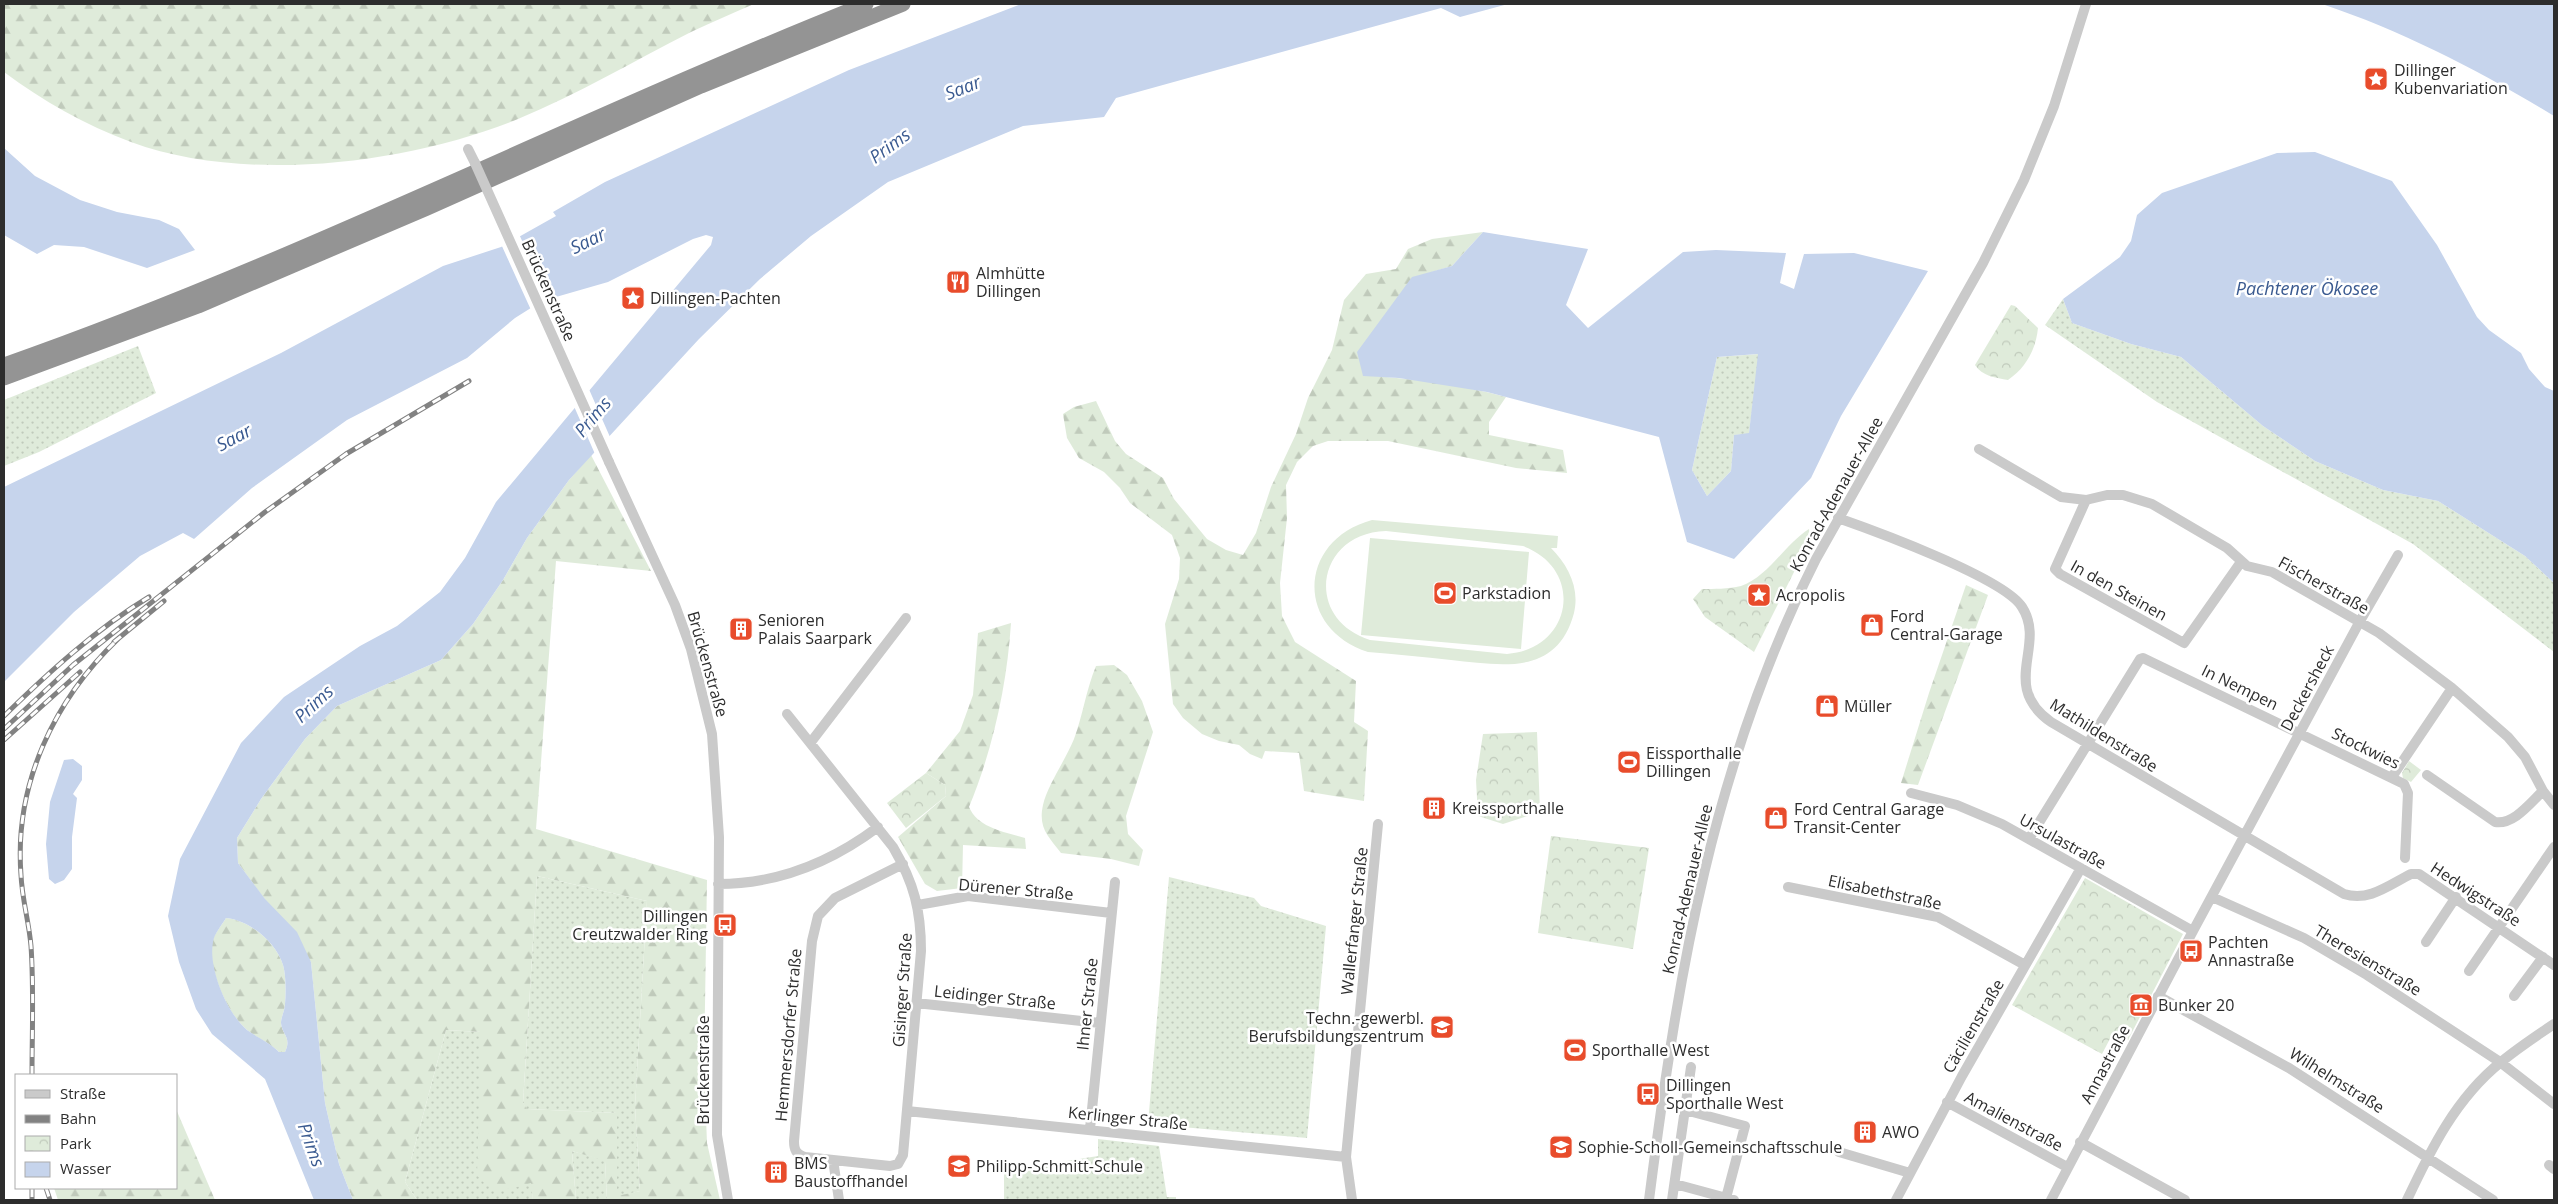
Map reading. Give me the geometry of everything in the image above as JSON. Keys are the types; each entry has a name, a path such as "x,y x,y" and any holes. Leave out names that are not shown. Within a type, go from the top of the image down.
{"highway":[{"path":"4,365 111,326 258,268 698,73 866,4"},
{"path":"4,378 198,306 427,208 701,86 903,4"}],"street":[{"name":"Konrad-Adenauer-Allee","path":"1649,1200 1670,1040 1694,912 1714,827 1738,748 1794,603 1838,518 1983,263 2024,180 2061,84 2086,4"},
{"name":"Brückenstraße","path":"468,149 675,605 699,676 712,734 719,805 717,1135 728,1200"},
{"name":"Fischerstraße","path":"1980,449 2061,497 2086,500 2107,495 2123,495 2139,499 2227,548 2241,562 2272,572 2360,622 2452,688 2508,737 2525,757 2543,791 2554,805"},
{"name":"In den Steinen","path":"2086,500 2055,569 2060,574 2184,643 2241,562"},
{"name":"Mathildenstraße","path":"1838,518 1900,542 1984,580 2002,589 2018,601 2028,620 2025,679 2030,699 2042,716 2244,837"},
{"name":"Deckersheck","path":"2244,837 2398,555"},
{"path":"810,742 906,618"},
{"name":"In Nempen","path":"2086,744 2140,659 2148,659 2300,733"},
{"path":"2392,776 2452,688"},
{"name":"Gisinger Straße","path":"787,714 878,827 903,864 918,905 921,951 903,1155 898,1164"},
{"name":"Stockwies","path":"2300,733 2392,776 2404,784 2408,793 2405,858"},
{"path":"2030,839 2086,744"},
{"path":"2427,775 2495,822 2504,824 2511,821 2543,791"},
{"name":"Ursulastraße","path":"1911,793 1957,805 1984,815 2193,930"},
{"name":"Wallerfanger Straße","path":"1352,1200 1346,1157 1378,824"},
{"path":"718,884 752,882 792,874 840,854 878,827"},
{"name":"Annastraße","path":"2051,1200 2080,1142 2244,837"},
{"name":"Hedwigstraße","path":"2244,837 2344,894 2356,898 2367,897 2411,874 2419,874 2550,960"},
{"path":"2468,971 2554,847"},
{"name":"Hemmersdorfer Straße","path":"898,1164 890,1166 805,1157 798,1154 794,1149 815,925 818,916 835,898 903,864"},
{"name":"Cäcilienstraße","path":"1896,1200 1947,1102 2080,868"},
{"name":"Ihner Straße","path":"1090,1129 1115,882"},
{"name":"Elisabethstraße","path":"1788,887 1938,918 2025,964"},
{"name":"Dürener Straße","path":"918,905 968,896 1111,913"},
{"name":"Theresienstraße","path":"2212,896 2271,922 2333,955 2500,1062 2554,1104"},
{"path":"2426,942 2456,897"},
{"path":"2514,996 2550,960"},
{"name":"Wilhelmstraße","path":"2158,996 2289,1068 2493,1200"},
{"name":"Leidinger Straße","path":"916,1004 1100,1023"},
{"path":"2407,1200 2428,1157 2461,1104 2500,1062 2554,1024"},
{"path":"1672,1200 1691,1067"},
{"name":"Amalienstraße","path":"1947,1102 2067,1167"},
{"path":"1675,1184 1730,1199 1745,1126 1685,1110"},
{"name":"Kerlinger Straße","path":"907,1111 1346,1157"},
{"path":"2080,1142 2185,1200"},
{"path":"1839,1152 1910,1173"},
{"path":"833,1160 839,1200"}],"green space":[{"path":"4,4 754,4 691,32 540,109 474,135 377,157 326,163 274,165 224,162 176,155 114,135 81,120 49,102 4,72"},
{"path":"1483,232 1452,266 1412,278 1363,375 1453,385 1506,397 1489,422 1489,435 1563,450 1567,473 1516,468 1388,441 1328,441 1313,446 1297,462 1286,485 1287,518 1280,583 1282,616 1295,642 1356,681 1354,722 1368,731 1364,801 1304,791 1299,753 1265,751 1262,759 1250,754 1239,745 1219,741 1202,734 1183,718 1173,704 1165,624 1179,579 1180,558 1172,535 1130,503 1120,488 1104,472 1079,458 1067,438 1063,414 1074,407 1096,401 1115,441 1126,454 1163,478 1174,499 1207,539 1226,550 1243,555 1256,533 1271,487 1296,434 1308,398 1332,350 1344,300 1366,274 1396,269 1408,249 1432,239"},
{"path":"2063,299 2072,323 2131,344 2181,357 2263,426 2315,461 2383,490 2438,501 2525,556 2554,583 2554,652 2413,544 2157,402 2045,325"},
{"path":"2011,305 2015,306 2038,328 2035,343 2025,364 2008,380 1985,374 1975,365"},
{"path":"138,346 156,393 39,452 4,466 4,400"},
{"path":"1759,354 1749,434 1734,435 1731,471 1707,496 1692,470 1717,357"},
{"path":"591,455 651,571 556,561 536,829 707,880 704,1067 707,1143 720,1200 607,1200 605,1161 572,1151 576,1200 533,1200 531,1183 502,1190 489,1186 477,1175 481,1032 446,1030 405,1182 417,1200 353,1200 339,1164 325,1103 311,962 238,863 237,838 261,799 305,739 337,706 441,660 473,624 503,580 527,538 569,480","holes":["537,876 647,901 635,1106 640,1191 617,1196 617,1113 527,1109 523,1103"]},
{"path":"1372,520 1558,536 1557,548 1551,548 1567,569 1574,586 1575,595 1574,613 1566,634 1555,648 1541,657 1525,662 1507,664 1489,664 1368,652 1344,640 1327,624 1317,605 1315,584 1319,564 1330,546 1348,530","holes":["1386,531 1523,546 1543,557 1556,572 1563,589 1563,607 1557,624 1546,638 1529,649 1507,654 1370,640 1349,629 1334,614 1327,597 1327,578 1333,561 1345,546 1362,535"]},
{"path":"1809,529 1810,540 1754,652 1705,617 1693,599 1702,589 1736,587 1751,582 1768,568 1800,535"},
{"name":"Parkstadion","path":"1370,538 1529,552 1521,649 1361,635"},
{"path":"1966,585 1988,595 1918,785 1901,783 1929,693"},
{"path":"1011,623 1006,670 998,716 978,785 969,807 973,814 985,824 1025,838 1026,849 963,845 962,888 937,891 925,884 898,837 946,796 945,785 926,773 960,731 973,695 978,633"},
{"path":"1114,665 1127,675 1142,701 1153,732 1126,816 1128,834 1143,850 1139,866 1111,859 1061,853 1045,831 1042,820 1045,798 1074,739 1096,666"},
{"path":"1537,732 1540,812 1503,824 1478,816 1476,780 1483,734"},
{"path":"2409,761 2421,770 2411,782 2403,778 2402,773"},
{"path":"926,773 945,785 946,796 906,828 887,803"},
{"path":"1551,836 1649,848 1633,949 1538,933"},
{"path":"537,876 647,901 635,1106 640,1191 617,1197 617,1113 526,1109 523,1103"},
{"path":"1169,877 1254,898 1261,906 1326,926 1307,1138 1148,1124"},
{"path":"2085,878 2183,934 2128,1040 2113,1033 2102,1054 2012,1005"},
{"path":"226,918 244,923 260,934 274,948 283,965 286,995 281,1023 287,1039 285,1052 279,1052 247,1030 233,1013 220,990 213,965 212,942"},
{"path":"446,1030 481,1032 532,1183 533,1200 417,1200 405,1182"},
{"path":"178,1114 215,1200 58,1200 54,1189 178,1189"},
{"path":"1098,1139 1159,1146 1167,1197 1176,1197 1176,1200 1004,1200 1004,1171 1098,1156"},
{"path":"572,1151 605,1160 607,1200 576,1200"}],"water":[{"path":"1021,4 1508,4 1460,17 1441,8 1116,98 1104,117 1023,126 888,182 811,236 760,279 699,339 569,480 527,538 503,580 473,624 441,660 337,706 305,739 261,799 237,838 238,863 265,899 297,932 311,962 325,1103 339,1164 353,1200 314,1200 265,1079 212,1034 196,1009 179,962 168,916 180,859 241,743 284,697 360,646 397,626 440,592 465,558 496,502 711,245 713,237 706,235 693,239 608,282 542,301 515,318 467,358 347,420 252,488 194,539 183,533 140,556 74,612 4,682 4,487 281,353 443,266 501,247 556,216 553,212 605,182 849,70","holes":["226,918 252,928 268,941 283,965 286,995 281,1023 287,1039 285,1052 279,1052 247,1030 226,1002 216,977 212,953 213,942 216,933"]},
{"path":"2322,4 2554,4 2554,116 2470,68 2412,40"},
{"path":"4,148 35,176 80,200 117,212 159,220 179,229 195,250 147,268 84,247 54,245 37,254 4,235"},
{"name":"Pachtener Ökosee","path":"2315,152 2392,181 2437,245 2477,317 2489,330 2521,353 2529,369 2545,387 2554,391 2554,583 2525,556 2438,501 2383,490 2315,461 2263,426 2181,357 2131,344 2072,323 2063,299 2120,257 2131,241 2137,215 2162,193 2277,153"},
{"path":"1483,232 1588,249 1566,305 1588,328 1683,252 1716,250 1786,253 1780,283 1794,289 1804,254 1854,253 1928,271 1841,416 1811,478 1734,559 1687,542 1659,437 1487,392 1399,378 1363,376 1357,352 1412,277 1452,266","holes":["1758,354 1749,433 1734,435 1731,471 1707,496 1692,470 1717,357"]},
{"path":"73,759 82,766 82,780 73,794 77,798 72,837 72,869 64,880 55,884 49,879 46,844 50,802 64,760"}],"pier":[{"path":"519,234 549,301 531,310 501,244"},
{"path":"588,387 610,437 595,454 573,404"}],"railway":[{"path":"4,729 73,665 265,512 346,454 469,381"},
{"path":"4,716 91,637 149,597"},
{"path":"114,642 164,601"},
{"path":"32,1074 32,962 21,875 21,841 24,808 32,776 43,746 58,716 75,688 119,638"},
{"path":"4,740 80,672"},
{"path":"32,1189 32,1200"},
{"path":"46,1189 50,1200"}],"place":[{"name":"Dillinger Kubenvariation","path":"2376,79"},
{"name":"Almhütte Dillingen","path":"958,282"},
{"name":"Dillingen-Pachten","path":"633,298"},
{"name":"Parkstadion","path":"1445,593"},
{"name":"Acropolis","path":"1759,595"},
{"name":"Ford Central-Garage","path":"1872,625"},
{"name":"Senioren Palais Saarpark","path":"741,629"},
{"name":"Müller","path":"1827,706"},
{"name":"Eissporthalle Dillingen","path":"1629,762"},
{"name":"Kreissporthalle","path":"1434,808"},
{"name":"Ford Central Garage Transit-Center","path":"1776,818"},
{"name":"Dillingen Creutzwalder Ring","path":"725,925"},
{"name":"Pachten Annastraße","path":"2191,951"},
{"name":"Bunker 20","path":"2141,1005"},
{"name":"Techn.-gewerbl. Berufsbildungszentrum","path":"1442,1027"},
{"name":"Sporthalle West","path":"1575,1050"},
{"name":"Dillingen Sporthalle West","path":"1648,1094"},
{"name":"AWO","path":"1865,1132"},
{"name":"Sophie-Scholl-Gemeinschaftsschule","path":"1561,1147"},
{"name":"Philipp-Schmitt-Schule","path":"959,1166"},
{"name":"BMS Baustoffhandel","path":"776,1172"}],"water label":[{"name":"Saar","path":"963,88"},
{"name":"Prims","path":"890,146"},
{"name":"Saar","path":"588,241"},
{"name":"Prims","path":"593,417"},
{"name":"Saar","path":"234,438"},
{"name":"Prims","path":"314,704"},
{"name":"Prims","path":"311,1145"}]}
